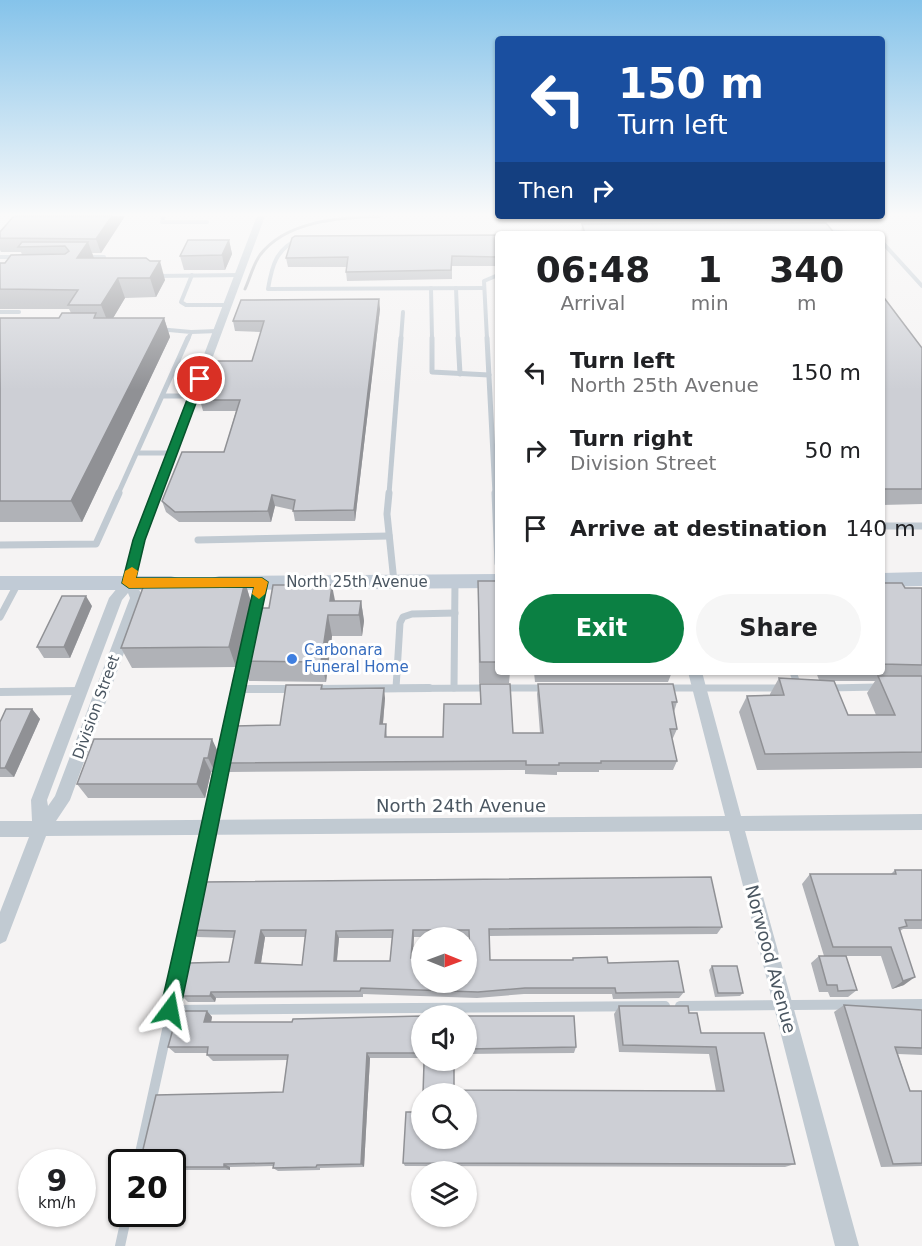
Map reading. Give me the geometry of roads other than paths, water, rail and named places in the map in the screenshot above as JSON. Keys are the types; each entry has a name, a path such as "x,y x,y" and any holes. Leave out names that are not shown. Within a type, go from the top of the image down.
{"main road":[{"path":"885,580 922,579"},
{"name":"North 25th Avenue","path":"9,583 495,581"}],"street":[{"name":"Division Street","path":"41,828 38,804 116,598 129,583 139,540 239,275"},
{"name":"Division Street","path":"0,935 41,828 62,800 137,598 129,583"},
{"name":"Norwood Avenue","path":"697,680 847,1246"},
{"name":"North 24th Avenue","path":"0,829 922,822"}],"lane":[{"path":"270,274 268,289 484,288"},
{"path":"911,274 922,286"},
{"path":"192,275 181,302 186,305 227,306"},
{"path":"156,276 239,275"},
{"path":"495,276 484,280 495,500"},
{"path":"431,288 432,372 489,375"},
{"path":"456,288 460,374"},
{"path":"0,312 19,312"},
{"path":"394,582 387,514 403,312"},
{"path":"147,329 218,331"},
{"path":"0,544 96,543 139,453 190,332"},
{"path":"177,364 206,363"},
{"path":"164,396 193,396"},
{"path":"139,453 172,453"},
{"path":"885,526 922,526"},
{"path":"198,540 389,536"},
{"path":"252,625 262,582"},
{"path":"454,688 455,582"},
{"path":"0,617 9,583"},
{"path":"396,688 400,623 403,617 412,614 455,613"},
{"path":"141,1149 212,826 247,646"},
{"path":"794,675 799,688"},
{"path":"653,688 697,680 810,688"},
{"path":"821,688 888,687"},
{"path":"237,689 548,688"},
{"path":"0,692 81,691"},
{"path":"170,1010 922,1004"},
{"path":"120,1246 124,1227"}],"railway":[{"path":"245,289 250,274"}],"place":[{"name":"Carbonara Funeral Home","path":"292,659"}]}
